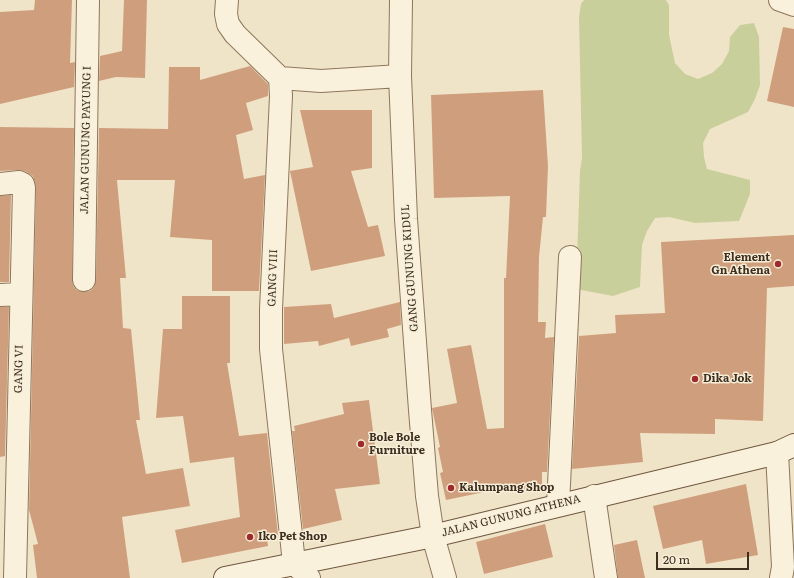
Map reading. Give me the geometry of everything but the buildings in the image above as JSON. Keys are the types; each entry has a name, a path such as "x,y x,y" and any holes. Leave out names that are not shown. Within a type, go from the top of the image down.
{"street":[{"name":"JALAN GUNUNG PAYUNG I","path":"84,280 88,0"},
{"name":"GANG GUNUNG KIDUL","path":"401,0 400,76 406,219 425,465 433,536 445,578"},
{"path":"780,0 794,5"},
{"path":"227,7 228,24 235,34 280,78 321,81 400,76"},
{"name":"GANG VIII","path":"280,78 281,96 271,310 271,349 301,570"},
{"name":"GANG VI","path":"0,184 19,182 23,184 24,188 10,294 15,578"},
{"path":"558,504 570,257"},
{"path":"786,449 786,571"},
{"name":"JALAN GUNUNG ATHENA","path":"225,578 301,570 558,504 786,449"},
{"path":"594,496 606,578"}],"green space":[{"path":"584,0 666,0 669,5 669,35 675,63 685,74 698,79 712,73 722,64 729,51 730,37 740,25 754,23 759,37 760,85 755,99 748,112 710,129 703,143 707,169 750,180 750,194 739,221 695,223 669,217 655,218 647,231 642,245 640,287 613,296 576,289 580,171 582,158 579,17 581,4"}],"place":[{"name":"Element Gn Athena","path":"778,264"},
{"name":"Dika Jok","path":"695,379"},
{"name":"Bole Bole Furniture","path":"361,444"},
{"name":"Kalumpang Shop","path":"451,488"},
{"name":"Iko Pet Shop","path":"250,537"}]}
